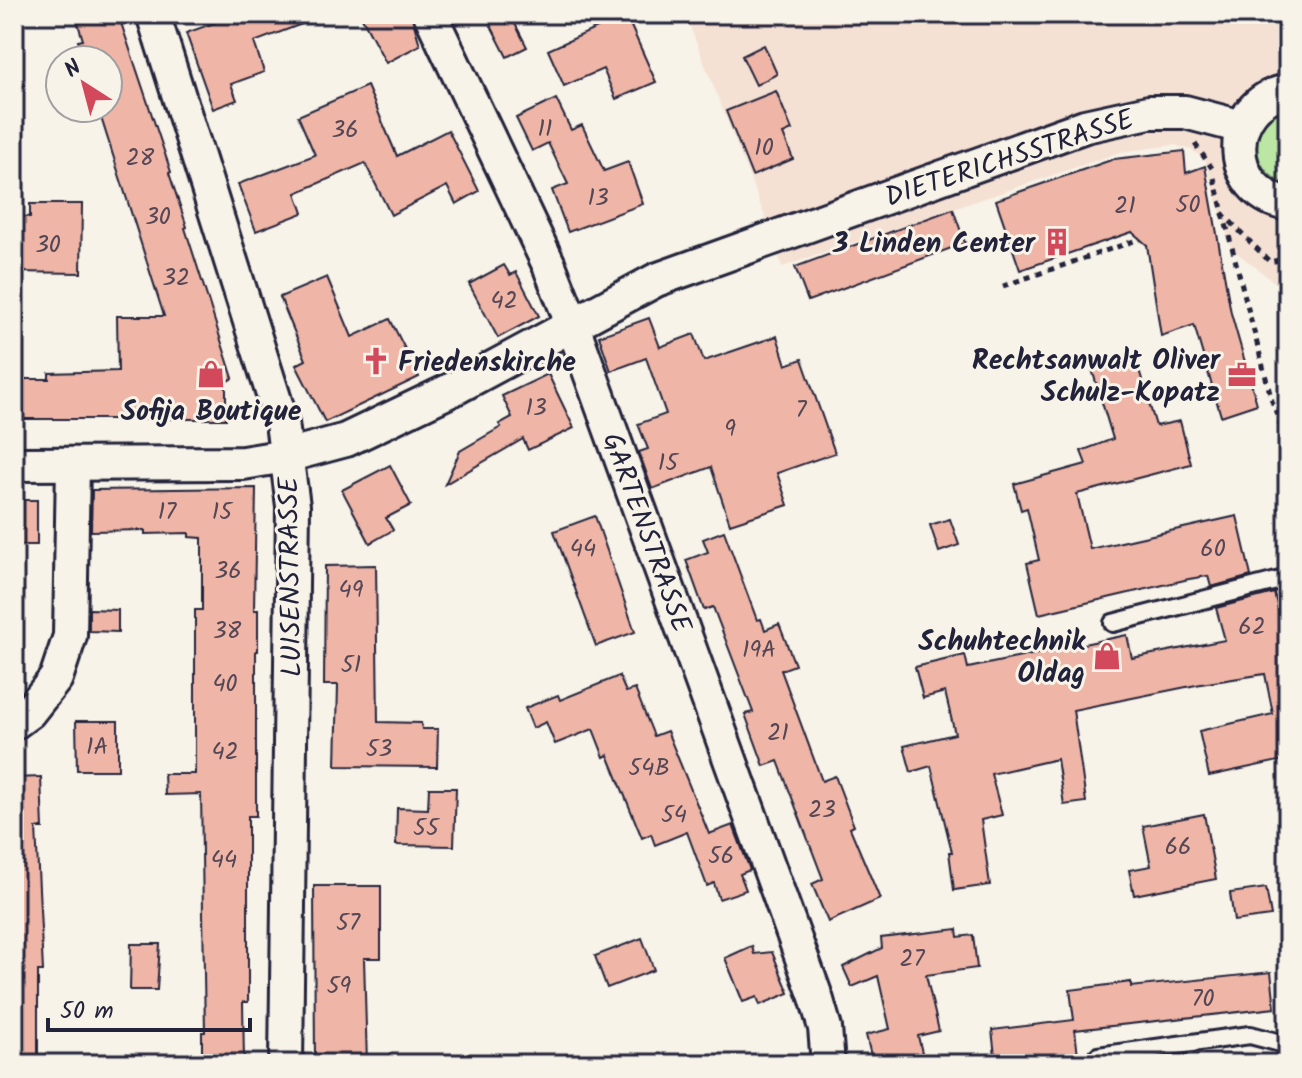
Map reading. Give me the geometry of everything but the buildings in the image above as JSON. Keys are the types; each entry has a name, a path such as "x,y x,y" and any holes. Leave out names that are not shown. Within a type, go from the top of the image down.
{"street":[{"name":"LUISENSTRASSE","path":"153,14 282,423 293,506 286,1064"},
{"name":"GARTENSTRASSE","path":"430,14 549,265 573,326 816,997 825,1028 828,1064"},
{"path":"1288,91 1270,96 1258,104 1242,127 1239,156 1249,181 1271,199 1288,204"},
{"name":"DIETERICHSSTRASSE","path":"14,464 243,463 286,456 346,440 459,386 656,280 1085,126 1149,112 1185,112 1242,127"},
{"path":"14,723 29,712 56,678 70,636 73,464"}],"lane":[{"path":"1113,623 1288,578"},
{"path":"1098,1056 1250,1035 1288,1045"}],"path":[{"path":"1202,116 1195,145 1212,168 1272,401 1288,446"},
{"path":"1221,212 1270,262 1288,258"},
{"path":"1003,286 1140,239"}],"shaded area":[{"path":"685,14 1288,14 1288,293 1231,248 1205,159 1191,150 1174,145 1121,152 782,267"}],"green space":[{"path":"1288,107 1288,185 1274,179 1264,169 1256,144 1257,132 1263,121 1273,112"}],"place":[{"name":"3 Linden Center","path":"1057,242"},
{"name":"Friedenskirche","path":"376,361"},
{"name":"Sofija Boutique","path":"211,374"},
{"name":"Rechtsanwalt Oliver Schulz-Kopatz","path":"1242,375"},
{"name":"Schuhtechnik Oldag","path":"1107,656"}]}
